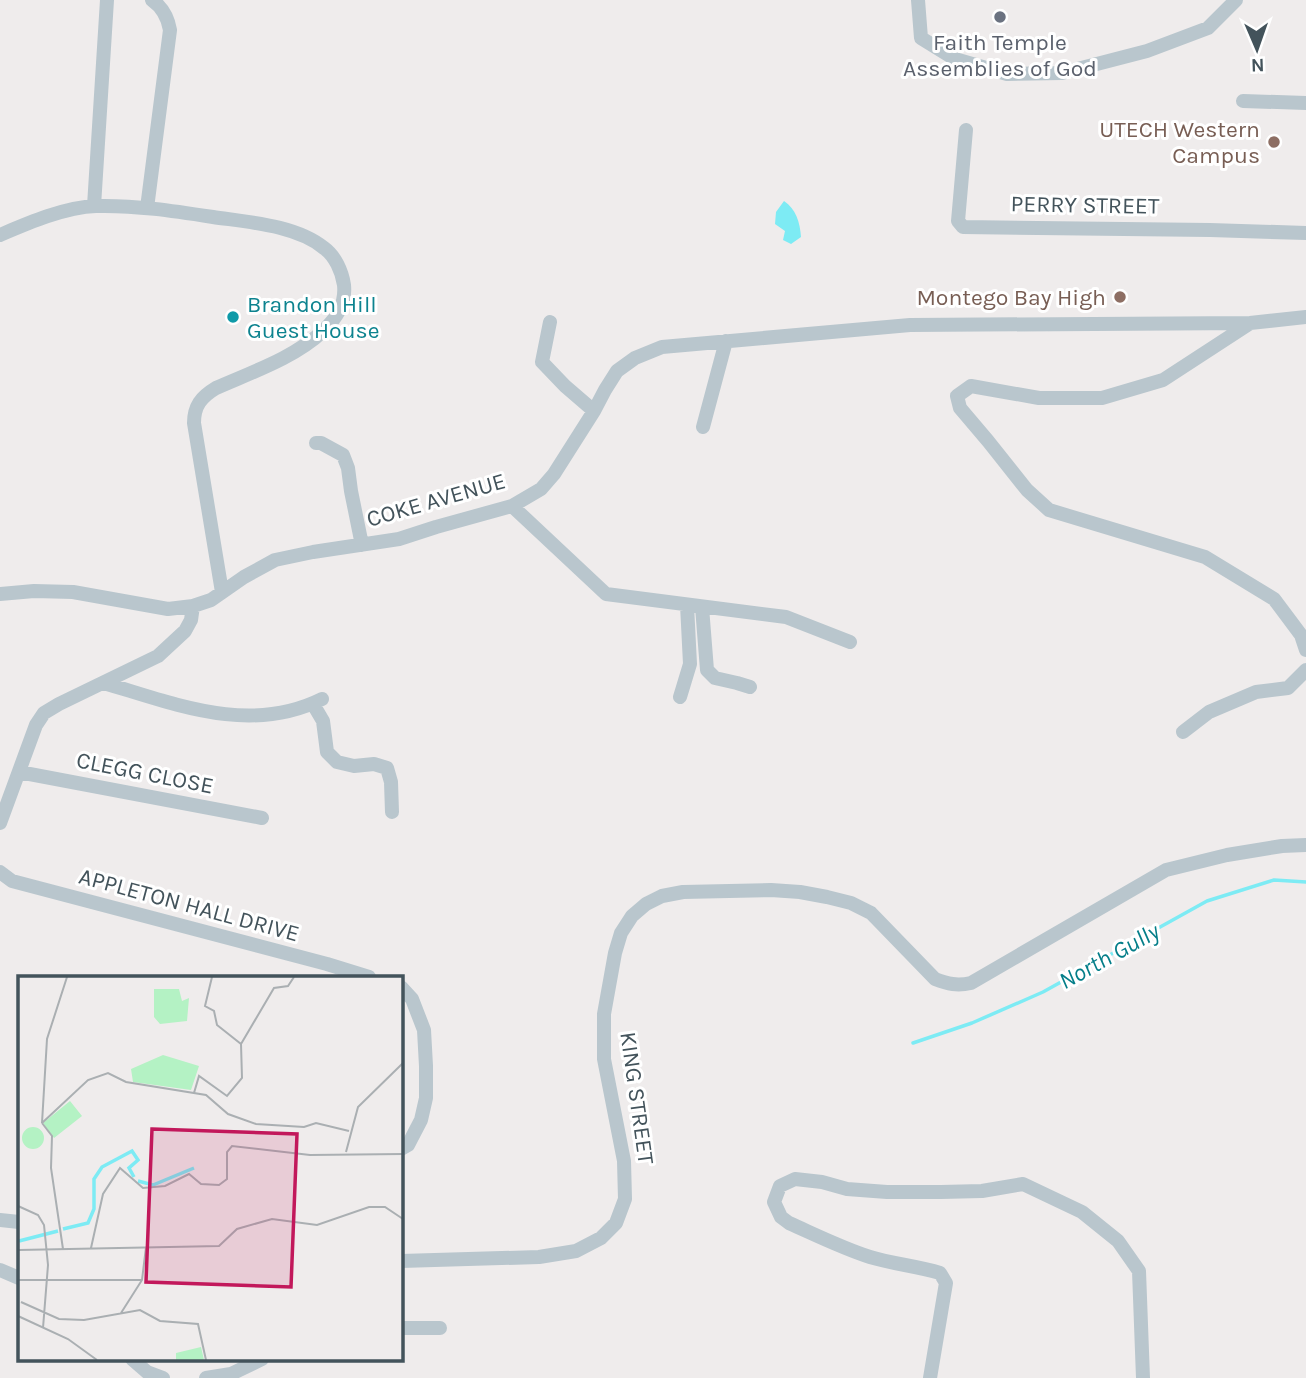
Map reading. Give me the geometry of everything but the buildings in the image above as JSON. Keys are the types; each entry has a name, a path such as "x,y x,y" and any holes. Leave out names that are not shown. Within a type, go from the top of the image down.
{"street":[{"path":"94,206 107,0"},
{"path":"147,208 170,30 166,17 152,0"},
{"path":"919,0 921,38 955,59 1007,74 1062,73 1147,51 1208,28 1236,0"},
{"path":"1243,101 1306,103"},
{"name":"PERRY STREET","path":"966,130 958,221 963,227 1306,233"},
{"path":"0,235 35,220 94,206 147,208 267,225 297,233 324,248 334,259 343,278 344,301 337,315 323,331 293,353 204,395 194,413 222,592"},
{"name":"COKE AVENUE","path":"0,594 73,592 168,609 193,606 211,600 275,559 399,540 512,506 541,489 554,474 617,371 635,358 662,347 910,326 1250,323 1306,317"},
{"path":"550,322 542,362 594,411"},
{"path":"1250,323 1163,380 1102,398 1039,398 971,386 957,396 960,408 1027,490 1049,510 1205,557 1274,599 1301,635 1306,650"},
{"path":"703,427 726,341"},
{"path":"316,443 342,455 348,468 362,545"},
{"path":"512,506 606,594 786,617 850,642"},
{"path":"680,697 690,664 687,605"},
{"path":"0,823 36,725 44,713 158,656 185,631 191,620 193,606"},
{"path":"702,607 707,670 715,678 750,687"},
{"path":"1182,732 1209,712 1256,692 1289,688 1306,670"},
{"path":"104,683 201,712 229,715 256,717 318,702 327,752 337,762 354,766 374,764 387,768 391,782 392,812"},
{"name":"CLEGG CLOSE","path":"19,772 262,818"},
{"name":"KING STREET","path":"402,1261 539,1257 576,1251 601,1238 616,1223 625,1199 624,1161 604,1059 604,1014 621,933 632,916 646,904 683,892 771,890 800,892 851,903 871,913 934,979 960,986 971,983 1166,870 1227,855 1306,845"},
{"name":"APPLETON HALL DRIVE","path":"0,872 12,881 366,976"},
{"path":"402,988 412,999 424,1030 426,1066 426,1098 421,1120 408,1145 402,1148"},
{"path":"930,1378 946,1283 940,1273 873,1258 789,1223 781,1217 774,1202 780,1186 795,1180 821,1182 847,1189 941,1192 982,1191 1023,1184 1082,1212 1118,1241 1139,1271 1143,1378"},
{"path":"0,1220 18,1222"},
{"path":"0,1270 18,1278"},
{"path":"402,1328 440,1328"},
{"path":"133,1360 147,1372 163,1378"},
{"path":"206,1378 230,1374 260,1360"}],"water":[{"path":"784,201 794,212 801,237 791,244 783,240 785,231 775,224 776,212"}],"waterway":[{"name":"North Gully","path":"913,1043 972,1023 1043,992 1207,901 1274,880 1306,882"}],"place":[{"name":"Faith Temple Assemblies of God","path":"1000,17"},
{"name":"UTECH Western Campus","path":"1274,142"},
{"name":"Montego Bay High","path":"1120,297"},
{"name":"Brandon Hill Guest House","path":"233,317"}]}
